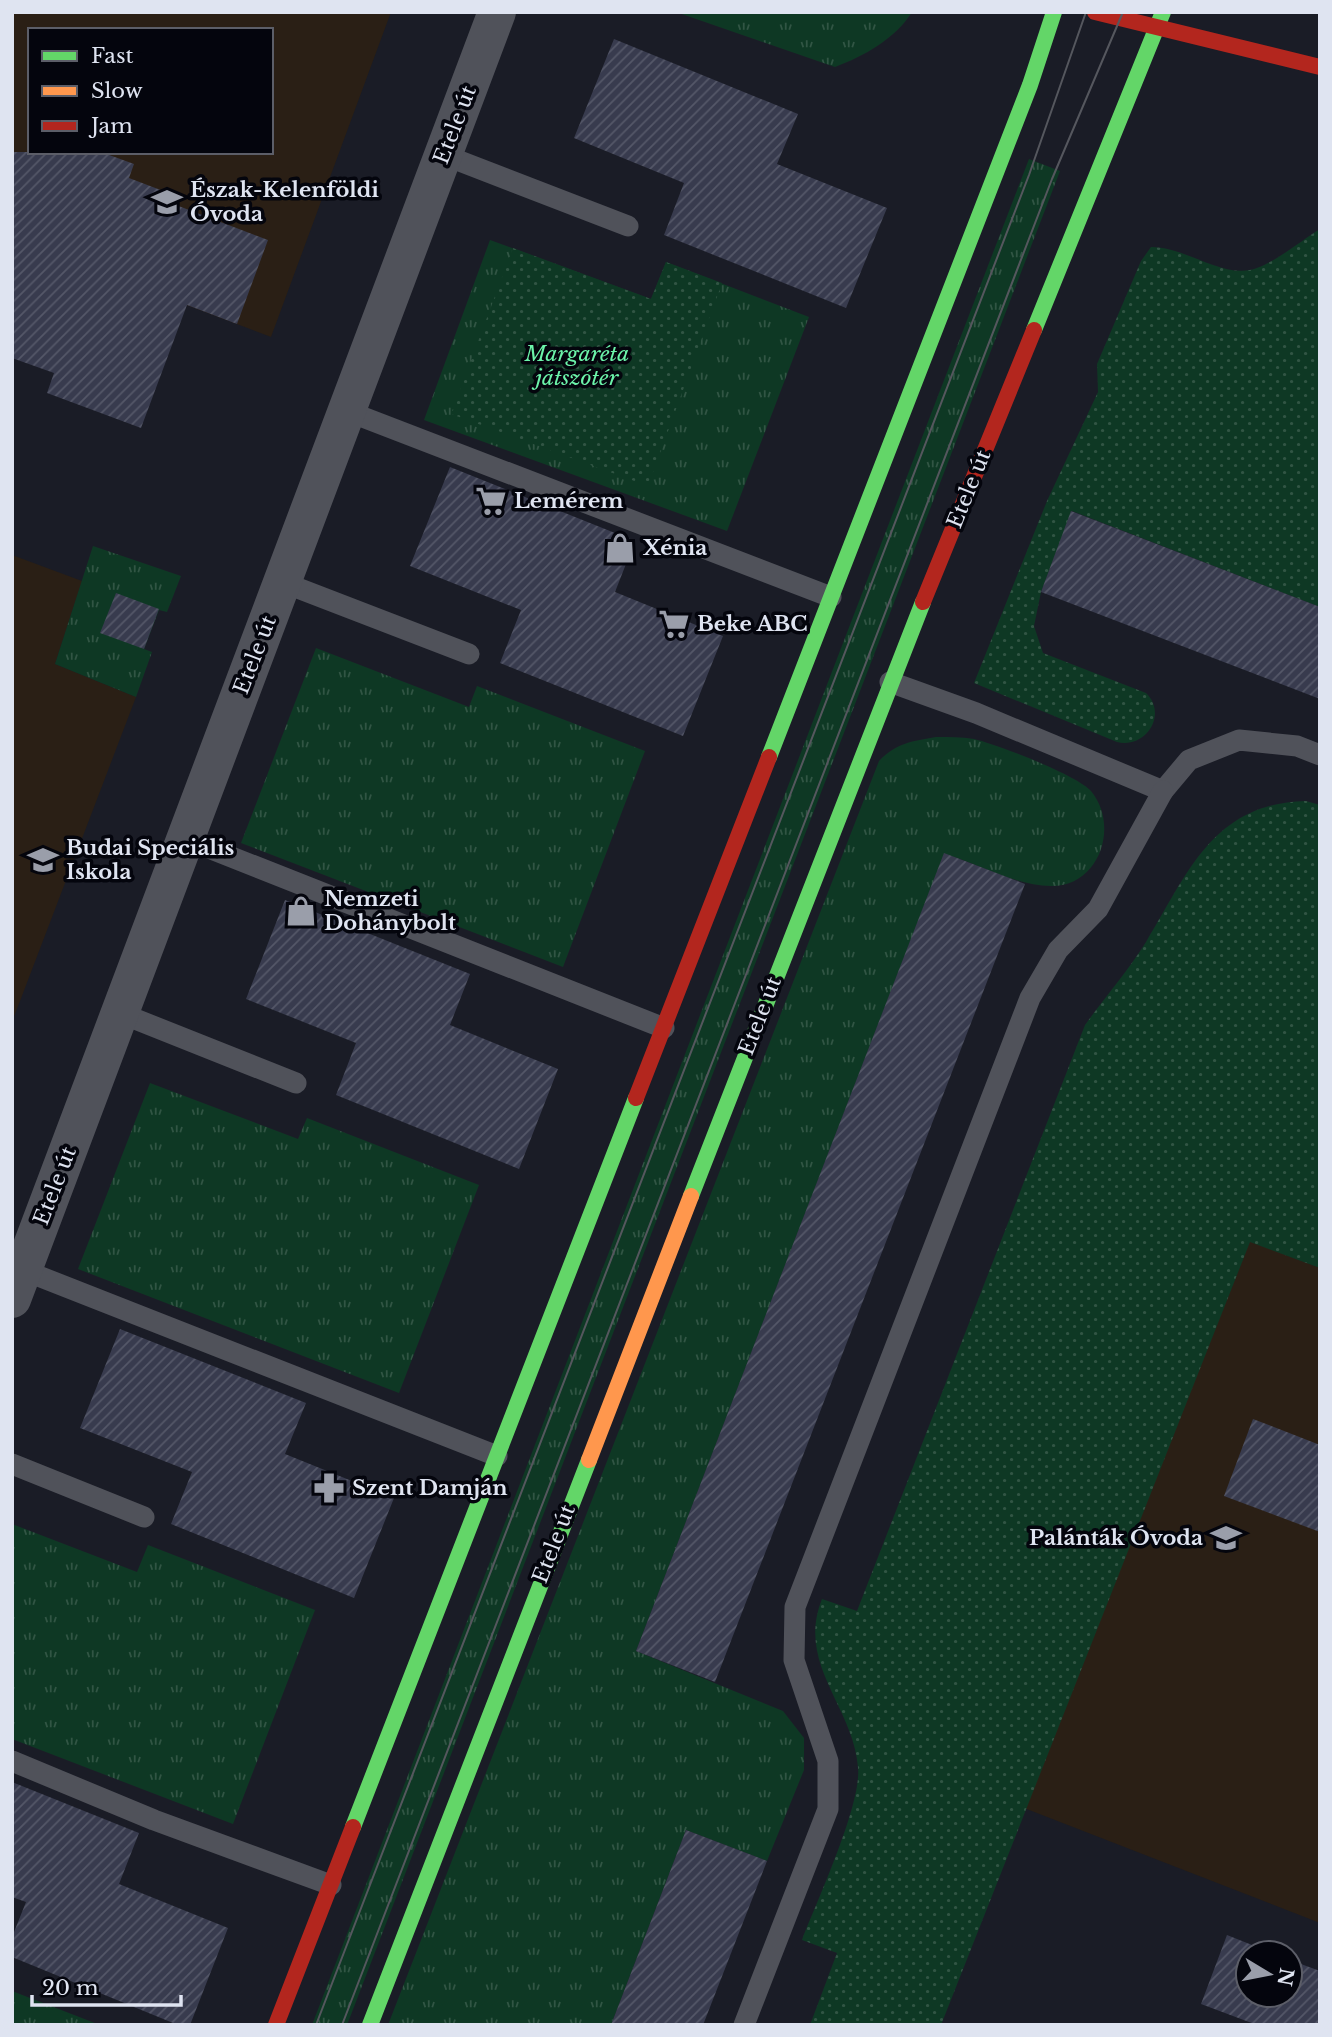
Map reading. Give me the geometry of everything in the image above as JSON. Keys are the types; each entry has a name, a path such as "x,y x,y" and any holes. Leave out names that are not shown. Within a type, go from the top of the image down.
{"main road":[{"path":"276,2025 1030,85 1054,12"},
{"path":"1095,12 1320,67"},
{"name":"Etele út","path":"370,2025 890,681 1163,12"}],"street":[{"name":"Etele út","path":"18,1284 497,12"}],"lane":[{"path":"444,155 628,226"},
{"path":"347,411 831,597"},
{"path":"282,582 469,654"},
{"path":"890,681 976,713 1163,791"},
{"path":"744,2025 828,1809 828,1762 794,1660 795,1607 1030,998 1058,950 1098,909 1163,791 1189,760 1239,740 1297,746 1320,755"},
{"path":"186,839 663,1028"},
{"path":"120,1013 296,1083"},
{"path":"18,1284 497,1456"},
{"path":"12,1464 144,1517"},
{"path":"12,1761 154,1820 331,1885"}],"shaded area":[{"name":"Észak-Kelenföldi Óvoda","path":"12,12 391,12 271,337 46,252 12,285"},
{"name":"Budai Speciális Iskola","path":"12,555 82,581 55,664 136,697 12,1022"},
{"name":"Palánták Óvoda","path":"1250,1241 1320,1268 1320,1923 1024,1808"}],"green space":[{"path":"676,12 912,12 897,30 878,46 835,67"},
{"path":"1029,159 1060,171 347,2025 312,2025"},
{"path":"1320,229 1320,607 1072,511 1041,592 1034,626 1043,653 1146,693 1155,710 1151,728 1137,740 1117,742 974,683 1047,501 1098,392 1097,364 1141,261 1151,247 1176,251 1226,269 1250,270 1276,259"},
{"path":"490,240 651,299 666,262 809,317 727,531 424,420"},
{"name":"Margaréta játszótér","path":"513,248 651,299 666,262 722,283 648,486 451,414"},
{"path":"93,546 181,576 167,612 159,610 144,649 152,652 136,697 55,664"},
{"path":"316,648 469,707 477,686 645,751 563,967 241,843"},
{"path":"936,737 985,742 1036,761 1083,784 1100,805 1104,837 1100,852 1082,876 1068,884 1051,886 1023,882 944,854 636,1651 783,1711 804,1738 804,1770 767,1861 686,1830 611,2025 388,2025 879,761 898,747"},
{"path":"1306,801 1320,805 1320,1268 1250,1242 941,2025 810,2025 837,1953 802,1940 846,1828 853,1804 858,1767 847,1724 828,1684 816,1644 816,1622 822,1599 857,1611 1085,1025 1139,953 1207,846 1226,828 1248,814 1274,805"},
{"path":"150,1083 298,1139 307,1118 479,1185 399,1393 78,1269"},
{"path":"12,1524 137,1572 148,1545 315,1610 233,1824 12,1739"},
{"path":"12,1991 100,2025 12,2025"}],"building":[{"path":"614,39 798,114 777,164 887,208 846,308 664,235 684,183 574,138"},
{"path":"12,152 106,154 134,164 129,178 179,197 176,205 268,240 237,324 187,305 141,428 47,393 54,373 12,358"},
{"path":"450,467 635,541 615,592 723,636 683,736 500,663 521,610 410,566"},
{"path":"1071,511 1320,607 1320,699 1041,592"},
{"path":"116,593 159,609 144,649 100,633"},
{"path":"944,853 1025,884 715,1682 636,1651"},
{"path":"285,900 470,974 450,1025 558,1069 519,1169 336,1095 356,1043 246,999"},
{"path":"120,1329 306,1403 285,1454 394,1498 354,1598 171,1524 192,1472 80,1428"},
{"path":"1253,1419 1320,1445 1320,1532 1224,1496"},
{"path":"12,1782 139,1833 119,1884 228,1928 190,2025 178,2025 12,1957 12,1937 26,1902 12,1897"},
{"path":"686,1830 767,1861 703,2025 611,2025"},
{"path":"1227,1935 1237,1939 1234,1939 1234,2009 1304,2009 1304,1965 1320,1971 1320,2025 1257,2025 1201,2004"}],"tram line":[{"path":"316,2025 1029,175 1086,12"},
{"path":"342,2025 1052,179 1123,12"}],"traffic: fast":[{"path":"769,757 1030,85 1054,12"},
{"path":"1034,330 1163,12"},
{"path":"691,1196 923,602"},
{"path":"353,1827 636,1098"},
{"path":"370,2025 589,1460"}],"traffic: slow":[{"path":"589,1460 691,1196"}],"traffic: jam":[{"path":"1095,12 1320,67"},
{"path":"923,602 1034,330"},
{"path":"636,1098 769,757"},
{"path":"276,2025 353,1827"}],"place":[{"name":"Észak-Kelenföldi Óvoda","path":"167,202"},
{"name":"Lemérem","path":"491,501"},
{"name":"Xénia","path":"620,548"},
{"name":"Beke ABC","path":"674,624"},
{"name":"Budai Speciális Iskola","path":"43,860"},
{"name":"Nemzeti Dohánybolt","path":"301,911"},
{"name":"Szent Damján","path":"329,1488"},
{"name":"Palánták Óvoda","path":"1226,1538"}]}
